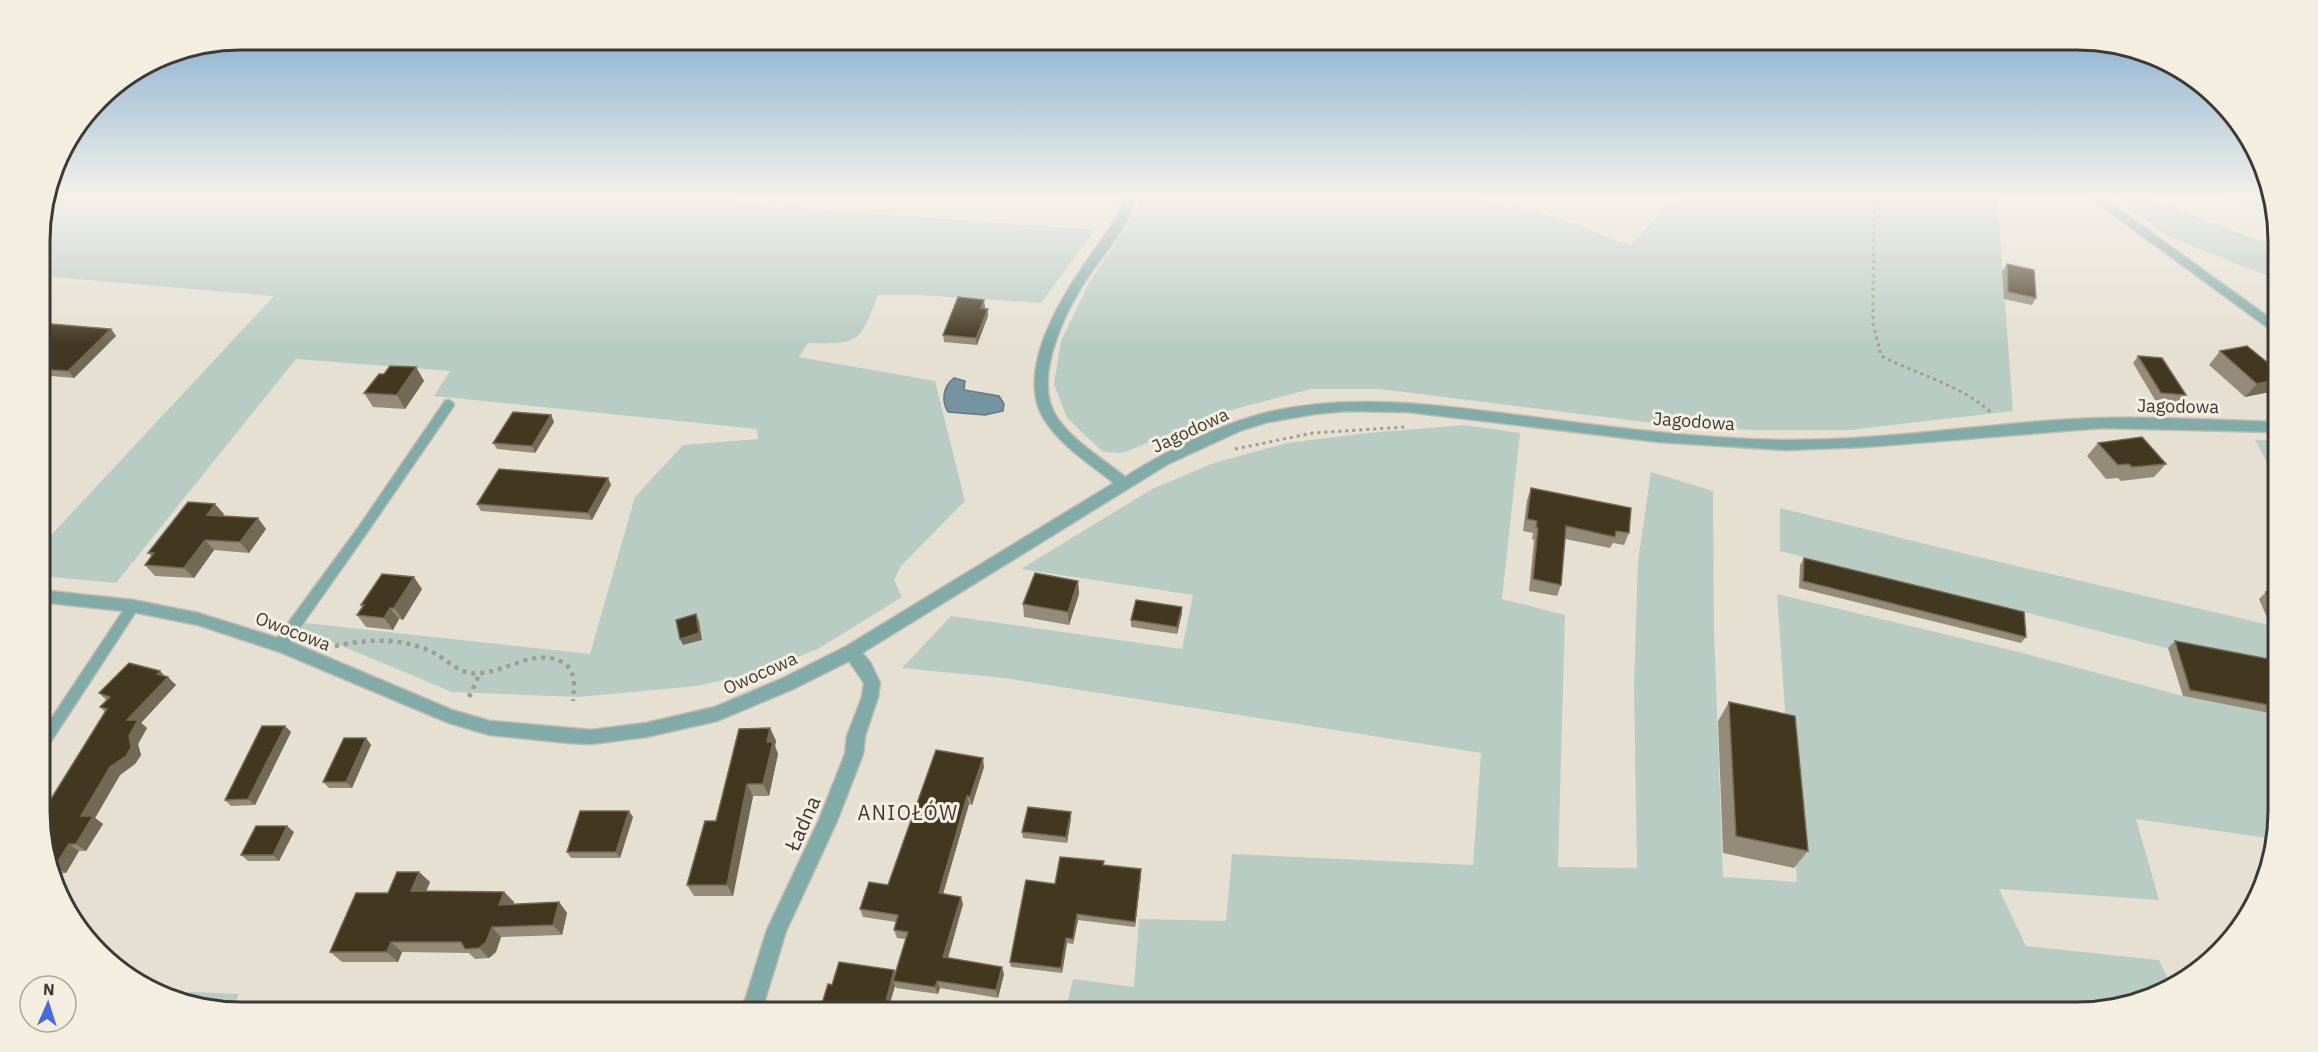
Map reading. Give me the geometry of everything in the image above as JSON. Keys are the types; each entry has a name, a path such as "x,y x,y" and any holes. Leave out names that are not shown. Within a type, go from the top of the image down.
{"street":[{"path":"1104,246 1074,289 1057,325 1046,354 1041,392 1049,416 1124,484"},
{"path":"2162,246 2268,324"},
{"name":"Jagodowa","path":"1124,484 1195,443 1246,424 1283,414 1355,406 1403,407 1682,440 1784,445 1838,444 2112,423 2268,428"},
{"name":"Owocowa","path":"49,597 133,606 198,619 280,645 448,716 490,728 523,733 579,736 646,730 717,714 788,684 851,652 1124,484"},
{"name":"Ładna","path":"754,1002 777,930 828,821 854,754 856,736 870,697 872,683 864,667 851,652"}],"lane":[{"path":"280,645 449,404"},
{"path":"49,731 133,606"}],"path":[{"path":"1874,246 1873,324 1881,356 1902,368 1950,386 1984,404 2009,430"},
{"path":"1230,451 1252,444 1313,433 1406,426"},
{"path":"329,647 349,643 394,640 442,657 464,672 480,672 536,660 559,662 567,665 572,671 573,701"},
{"path":"469,697 480,672"}],"green space":[{"path":"50,246 1083,246 1041,303 918,295 878,295 866,323 856,337 839,343 808,343 799,357 935,381 965,501 901,566 894,580 902,597 818,649 759,672 697,686 579,697 452,692 301,629 305,623 590,654 635,497 683,445 758,439 757,429 434,396 450,371 296,359 116,583 49,577 49,537 274,296 50,277"},
{"path":"1114,246 2001,246 2013,411 1850,430 1755,430 1685,427 1380,389 1311,389 1220,413 1123,453 1103,452 1067,418 1054,384 1061,341 1090,281"},
{"path":"2192,246 2268,246 2268,276"},
{"path":"1465,425 1520,433 1502,599 1565,615 1558,867 1637,868 1634,683 1638,561 1651,472 1713,491 1714,629 1723,877 1797,882 1777,594 2019,652 2183,696 2268,713 2266,838 2136,819 2159,900 1999,889 2026,946 2159,960 2168,979 2115,999 2090,1002 1068,1002 1073,979 1134,987 1139,919 1226,921 1232,854 1473,865 1481,753 1004,678 902,668 951,616 1182,649 1193,595 1021,569 1152,489 1214,463 1287,443 1367,433"},
{"path":"2255,440 2268,441 2268,464"},
{"path":"1780,508 2268,625 2268,667 2162,647 1780,551"},
{"path":"181,993 239,994 235,1002 228,1002 203,999"}],"water":[{"path":"954,378 965,381 964,390 999,396 1004,404 1003,411 985,415 948,412 944,403 944,394 947,385"}],"building":[{"path":"2007,264 2034,270 2036,298 2008,292"},
{"path":"958,297 984,300 981,308 988,309 976,338 943,335"},
{"path":"50,324 111,329 68,371 50,370"},
{"path":"2247,346 2268,363 2268,381 2257,384 2220,351"},
{"path":"2138,356 2162,358 2186,395 2161,393"},
{"path":"390,366 416,367 397,395 364,393 379,374 384,374"},
{"path":"513,412 551,415 532,446 493,443"},
{"path":"2142,437 2166,464 2132,467 2129,464 2118,465 2098,443"},
{"path":"499,469 608,478 588,513 477,504"},
{"path":"1531,488 1631,508 1629,533 1616,531 1615,537 1566,526 1561,585 1533,579 1538,528 1536,527 1537,521 1527,519"},
{"path":"188,502 215,504 207,515 258,518 240,542 205,540 184,568 145,565 154,553 148,553"},
{"path":"1804,558 2024,612 2026,637 1803,581"},
{"path":"1035,573 1078,581 1068,612 1023,604"},
{"path":"382,574 414,577 394,608 390,608 384,618 357,615 364,605 361,605"},
{"path":"1136,600 1182,607 1177,627 1131,620"},
{"path":"696,614 699,633 680,639 676,620"},
{"path":"2175,641 2268,659 2268,705 2190,690"},
{"path":"129,663 160,671 157,674 168,677 127,720 138,720 129,736 131,747 126,756 110,767 81,816 93,816 76,844 69,844 57,863 51,837 49,802 107,709 100,707 110,697 99,693"},
{"path":"1729,702 1795,716 1808,851 1736,836"},
{"path":"262,726 285,726 248,799 225,800"},
{"path":"770,728 767,742 773,742 763,784 747,784 727,885 687,885 705,821 716,821 739,729"},
{"path":"344,738 366,738 346,782 323,782"},
{"path":"936,750 983,758 970,797 967,796 939,893 961,897 943,957 1002,967 996,990 937,981 935,987 893,981 908,932 894,930 898,915 860,909 869,882 888,885"},
{"path":"1028,807 1071,812 1066,837 1022,832"},
{"path":"580,811 629,811 616,852 567,852"},
{"path":"256,826 287,826 273,855 241,855"},
{"path":"1060,857 1104,861 1103,865 1141,869 1135,922 1077,914 1073,939 1066,938 1061,968 1010,962 1026,880 1055,884"},
{"path":"397,872 419,872 411,891 504,892 499,905 559,902 553,925 492,927 486,942 479,948 465,949 461,942 391,942 387,952 330,952 356,893 388,893"},
{"path":"839,962 894,970 886,1002 822,1002 828,984 832,985"}],"district":[{"name":"ANIOŁÓW","path":"908,812"}]}
